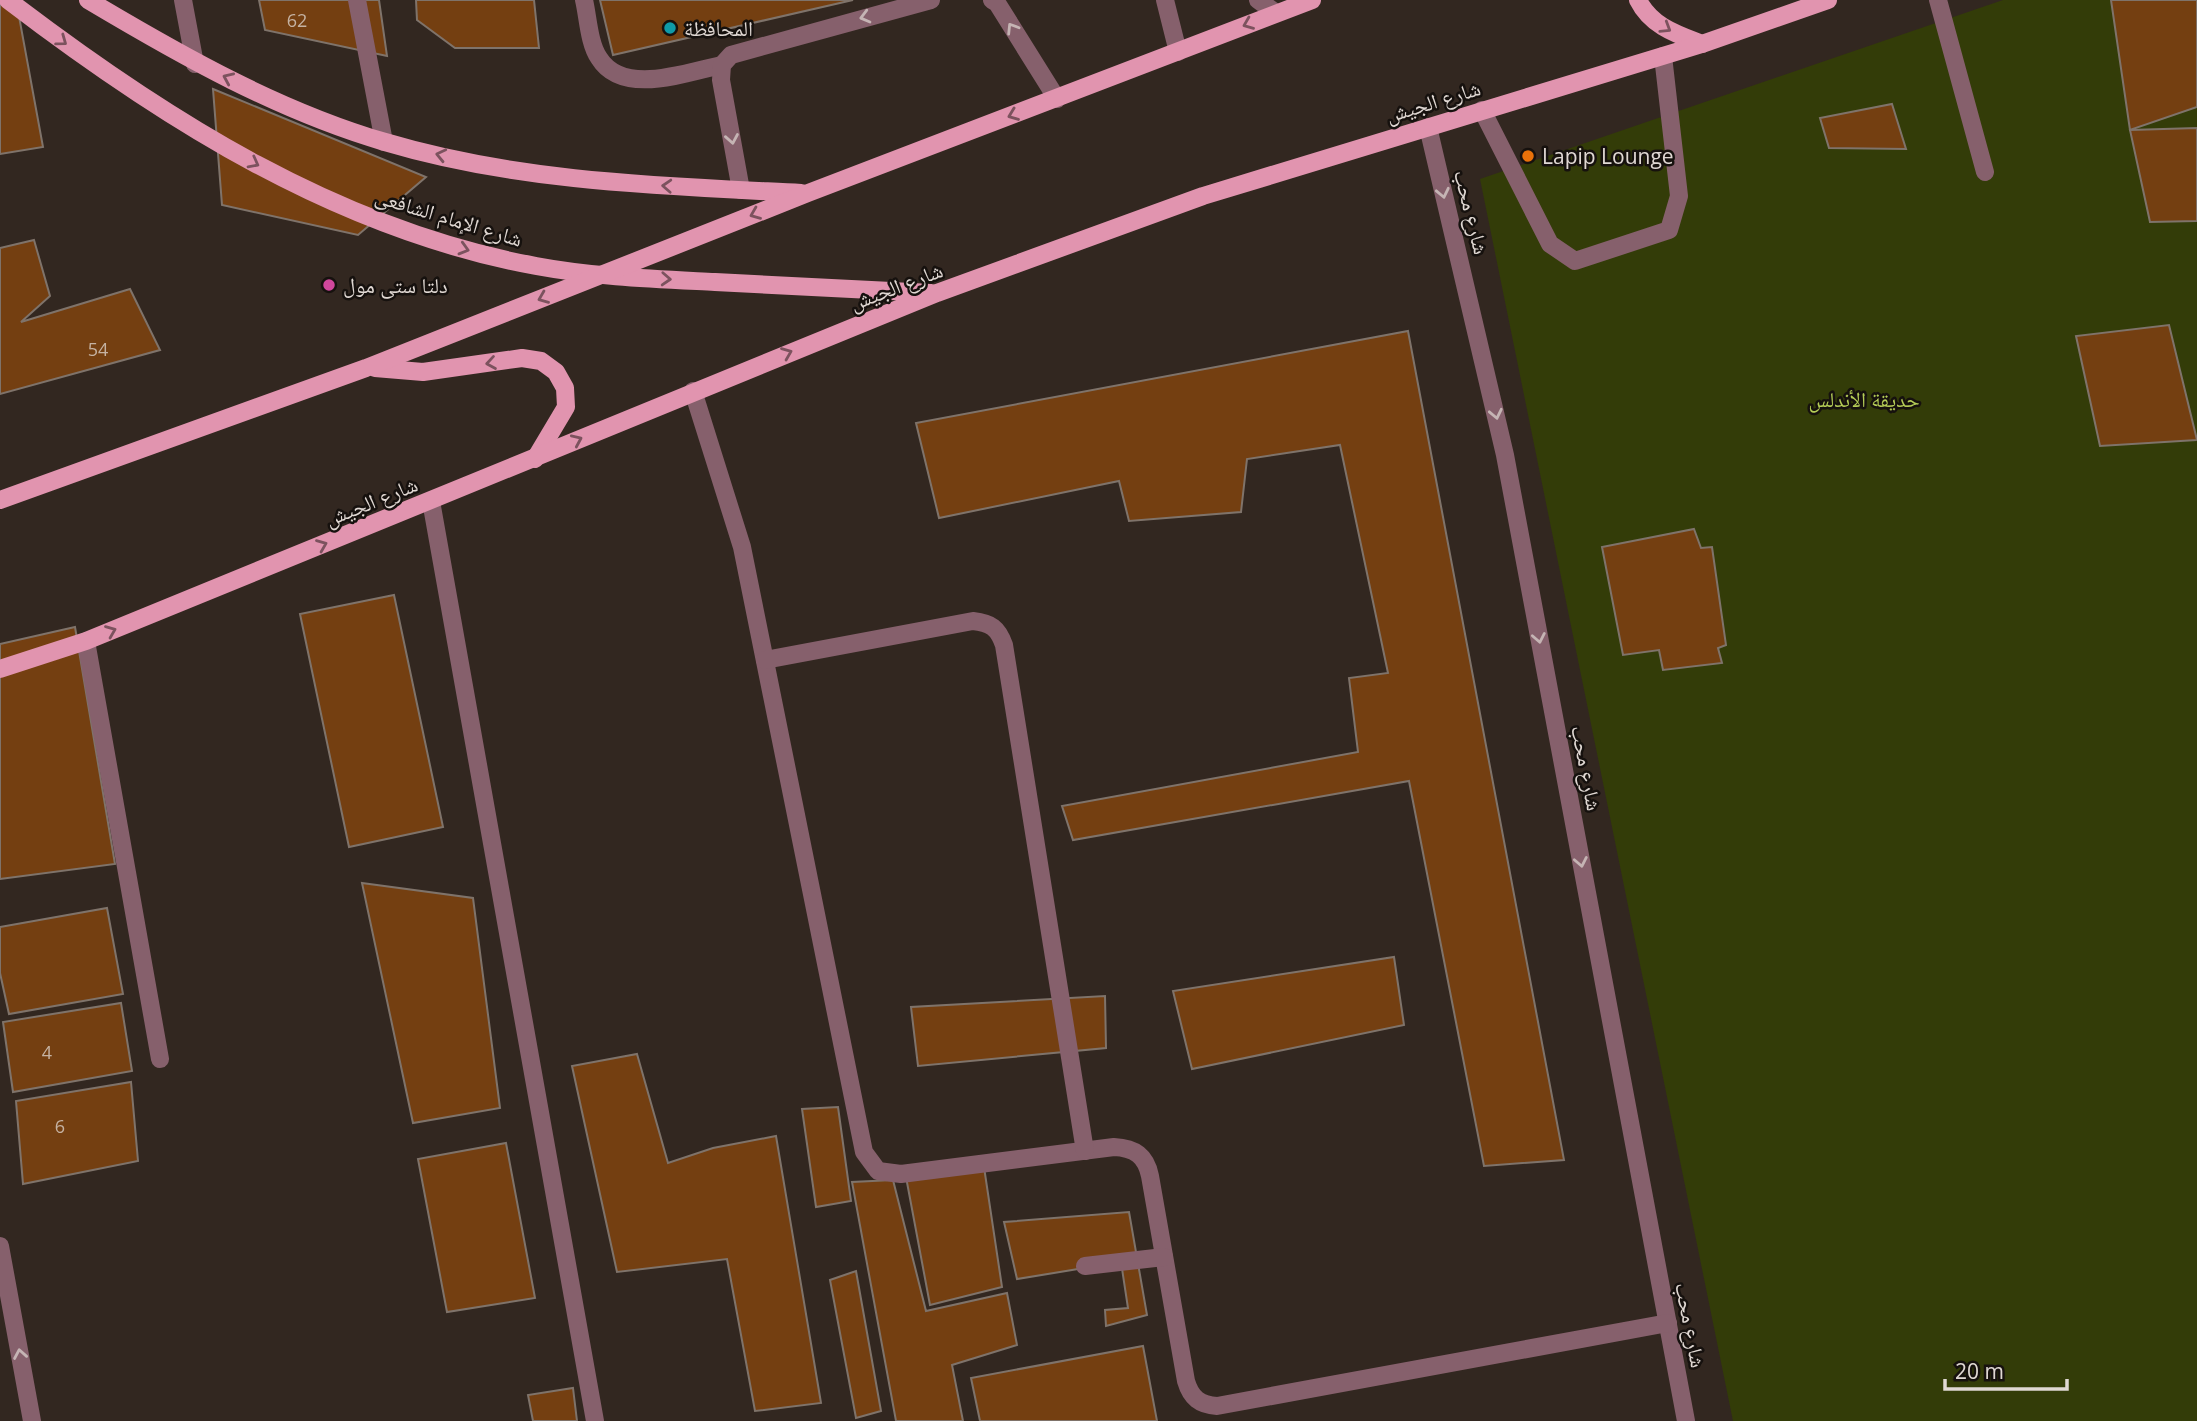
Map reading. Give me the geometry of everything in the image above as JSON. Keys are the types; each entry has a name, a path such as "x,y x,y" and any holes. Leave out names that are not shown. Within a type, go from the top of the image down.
{"main road":[{"name":"شارع الإمام الشافعى","path":"8,0 66,45 182,121 293,185 352,211 424,237 535,266 598,276 937,293"},
{"path":"88,0 195,64 287,105 384,142 471,162 562,177 808,193"},
{"path":"0,500 366,368 808,193 1311,0"},
{"path":"1638,0 1645,13 1667,30 1702,44"},
{"name":"شارع الجيش","path":"0,669 86,641 937,293 1203,196 1702,44 1828,0"},
{"path":"366,368 423,372 522,358 541,361 556,372 565,388 566,407 535,459"}],"street":[{"path":"183,0 195,64"},
{"path":"357,0 384,142"},
{"path":"584,0 597,57 608,69 624,78 650,79 722,65 731,55 745,49 931,0"},
{"path":"992,0 997,3 1058,99"},
{"path":"1165,0 1178,52"},
{"path":"1258,0 1276,13"},
{"path":"1938,0 1985,172"},
{"path":"1482,110 1550,244 1575,261 1669,230 1679,196 1663,56"},
{"path":"722,65 721,80 741,190"},
{"name":"شارع محب","path":"1428,127 1502,442 1686,1421"},
{"path":"693,391 742,547 864,1152 869,1163 878,1171 889,1175 1128,1147 1139,1153 1147,1163 1186,1381 1189,1392 1206,1405 1217,1406 1668,1323"},
{"path":"431,501 595,1421"},
{"path":"765,660 973,621 988,622 999,631 1004,645 1085,1151"},
{"path":"86,641 160,1059"},
{"path":"0,1246 32,1421"},
{"path":"1085,1266 1164,1256"}],"green space":[{"name":"حديقة الأندلس","path":"2003,0 2197,0 2197,1421 1733,1421 1480,179"}],"building":[{"path":"0,0 16,0 43,147 0,154"},
{"path":"259,0 379,0 387,56 265,30"},
{"path":"416,0 534,0 539,48 455,48 417,20"},
{"name":"المحافظة","path":"600,0 853,0 613,55"},
{"path":"2111,0 2197,0 2197,107 2130,130"},
{"path":"213,89 426,177 358,235 222,205"},
{"path":"1892,104 1906,149 1829,148 1820,118"},
{"path":"2197,128 2197,221 2150,222 2130,130"},
{"path":"34,240 50,296 21,322 130,289 160,350 0,394 0,248"},
{"path":"2169,325 2197,440 2100,446 2076,336"},
{"path":"1408,331 1564,1160 1484,1166 1409,781 1073,840 1062,806 1358,752 1349,678 1388,673 1340,445 1247,459 1241,512 1129,521 1119,481 939,518 916,423"},
{"path":"1694,529 1701,548 1712,547 1726,645 1718,648 1722,663 1663,670 1659,650 1623,655 1602,547"},
{"path":"394,595 443,827 349,847 300,614"},
{"path":"75,627 115,864 0,879 0,644"},
{"path":"362,883 473,898 500,1108 413,1123"},
{"path":"107,908 123,994 9,1014 0,973 0,927"},
{"path":"1394,957 1404,1025 1192,1069 1173,991"},
{"path":"1105,996 1106,1048 918,1066 911,1007"},
{"path":"121,1003 132,1071 13,1092 3,1022"},
{"path":"637,1054 668,1163 713,1148 776,1136 821,1403 755,1411 727,1259 617,1272 572,1066"},
{"path":"131,1082 138,1161 23,1184 16,1101"},
{"path":"838,1107 851,1201 816,1207 802,1109"},
{"path":"506,1143 535,1298 447,1312 418,1159"},
{"path":"984,1167 1002,1287 930,1305 906,1177"},
{"path":"893,1180 926,1311 1007,1293 1017,1345 952,1365 963,1421 896,1421 852,1182"},
{"path":"1129,1212 1147,1315 1106,1326 1105,1310 1128,1308 1121,1262 1017,1279 1004,1222"},
{"path":"856,1271 881,1411 856,1418 830,1280"},
{"path":"1143,1346 1157,1421 980,1421 971,1378"},
{"path":"573,1388 577,1421 533,1421 528,1395"}],"place":[{"name":"المحافظة","path":"670,28"},
{"name":"Lapip Lounge","path":"1528,156"},
{"name":"دلتا ستى مول","path":"329,285"}]}
